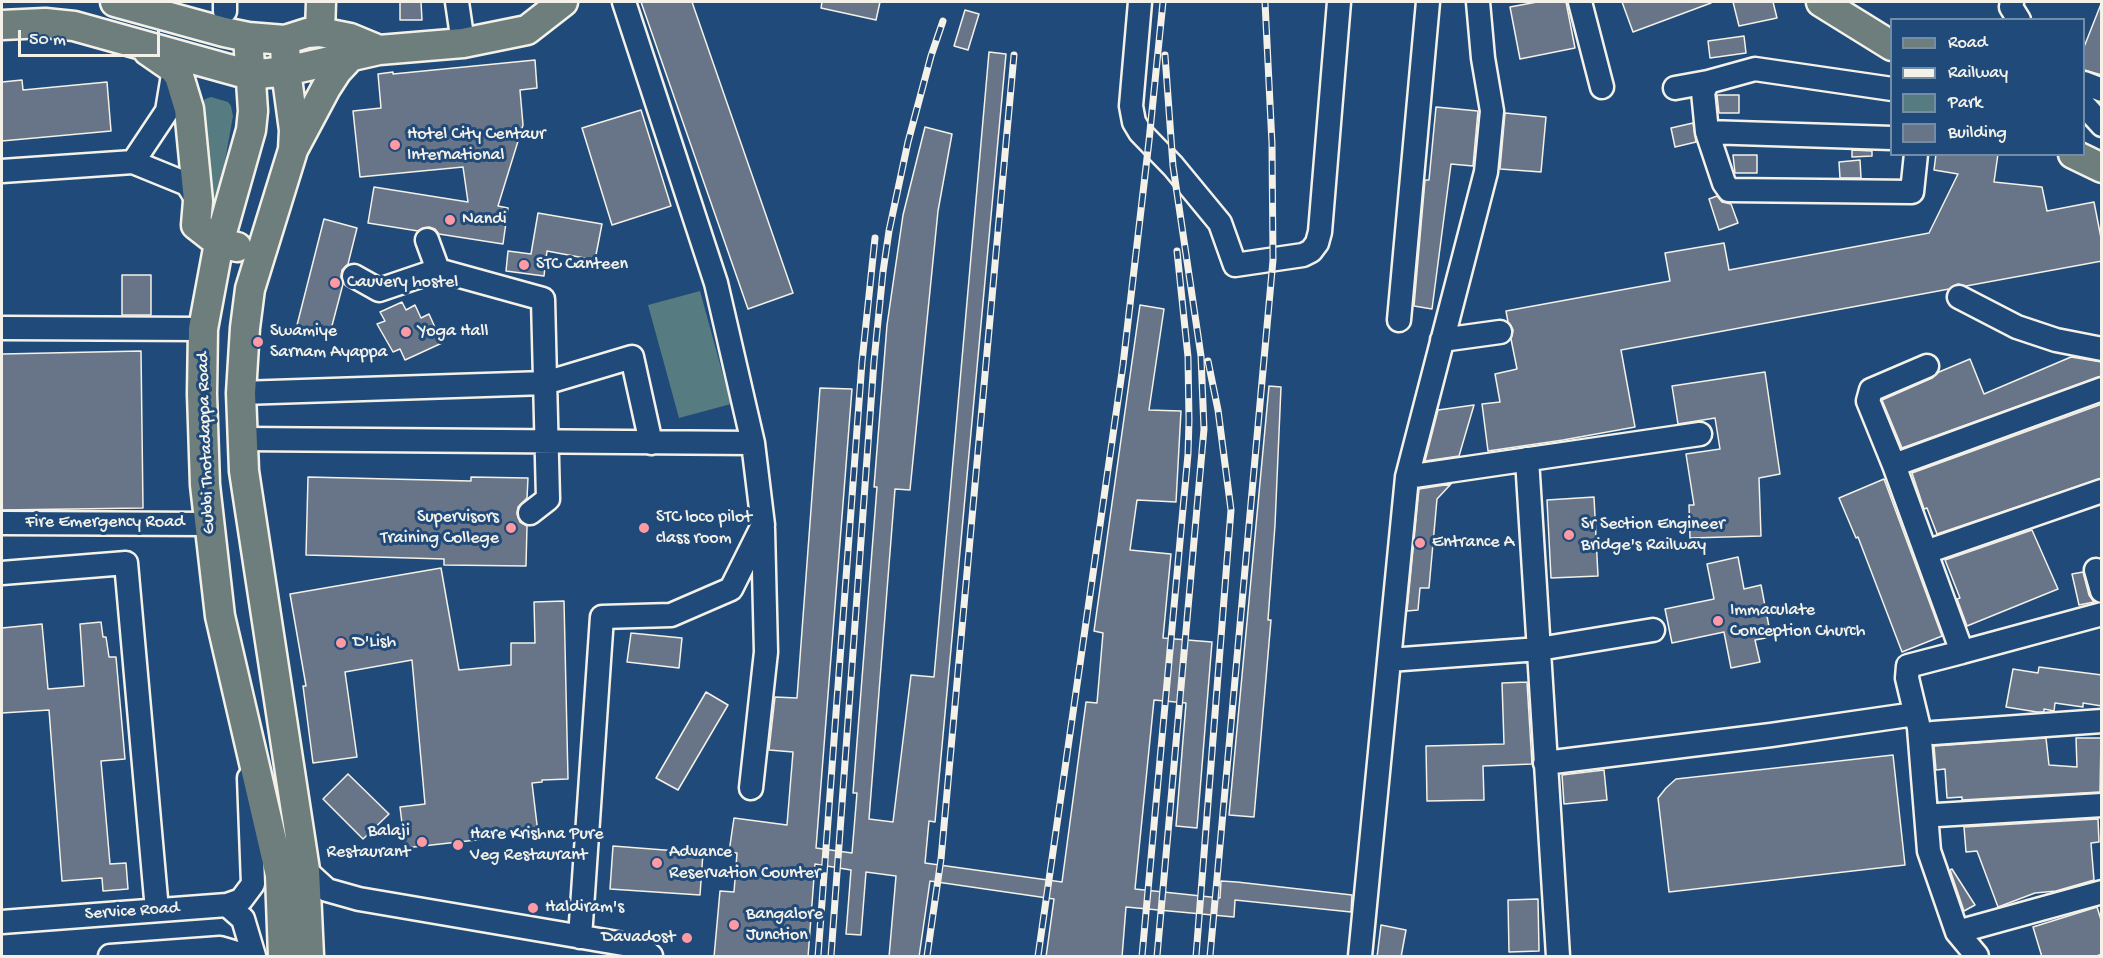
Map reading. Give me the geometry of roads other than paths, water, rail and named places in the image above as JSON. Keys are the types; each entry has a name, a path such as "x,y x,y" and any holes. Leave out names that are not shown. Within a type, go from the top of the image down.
{"main road":[{"path":"115,2 248,37 285,40 307,33 320,32 350,38 379,50"},
{"path":"320,32 321,2"},
{"path":"2,25 45,23 74,26 250,75 286,71 379,50 463,43 527,30 563,2"},
{"path":"1821,2 1890,45"},
{"path":"1839,2 1890,34"},
{"name":"Gubbi Thotadappa Road","path":"248,37 253,111 251,130 219,243 203,329 203,442 208,524 220,616 280,875 283,957"},
{"name":"Gubbi Thotadappa Road","path":"285,40 286,71 294,130 293,150 250,289 241,393 244,471 305,870 309,957"},
{"path":"134,41 174,69 178,76 189,109 198,201 196,225 219,243 261,253"},
{"path":"293,150 326,88 351,56"},
{"path":"2085,146 2102,152"},
{"path":"2077,156 2102,168"}],"street":[{"path":"458,2 463,43"},
{"path":"624,2 716,284 753,443 763,525 766,652 750,789"},
{"path":"1140,2 1131,106 1134,122 1140,132 1173,166 1220,223 1235,265 1303,255 1311,251 1317,243 1320,232 1339,2"},
{"path":"1399,320 1428,2"},
{"path":"1360,957 1407,477 1486,172 1492,111 1483,58 1478,2"},
{"path":"1580,2 1602,87"},
{"path":"2012,2 2011,7 2018,18"},
{"path":"133,162 167,111 174,69"},
{"path":"1675,88 1755,69 1890,89"},
{"path":"1708,82 1703,92 1707,132 1724,183 1729,190 1912,192 1916,156"},
{"path":"2085,83 2102,90"},
{"path":"2085,106 2102,125"},
{"path":"1707,132 1890,138"},
{"path":"2,171 133,162 187,184 198,201"},
{"path":"427,240 438,270"},
{"path":"354,276 379,290 438,270 543,299 548,499 530,513"},
{"path":"1959,297 2018,327 2056,340 2102,349"},
{"path":"2,328 203,329"},
{"path":"1442,340 1500,333"},
{"path":"241,393 545,383 632,357 651,443"},
{"path":"1927,366 1871,390 1868,395 1962,652"},
{"path":"1894,465 2102,389"},
{"path":"1407,477 1700,434"},
{"path":"243,439 753,443"},
{"path":"1527,459 1558,957"},
{"path":"1926,552 2102,491"},
{"name":"Fire Emergency Road","path":"2,523 208,524"},
{"path":"580,937 602,617 671,615 731,590 763,525"},
{"path":"2,573 126,563 157,910"},
{"path":"1977,957 1957,932 1929,851 1919,728 1907,678 1908,666 2102,614"},
{"path":"1389,660 1539,649 1653,630"},
{"path":"1545,763 1771,735 1915,714"},
{"path":"244,720 248,758 253,884 241,900 227,905 243,919 254,957"},
{"path":"1933,733 2102,721"},
{"path":"1937,815 2102,805"},
{"path":"305,870 327,890 359,899 641,947 651,957"},
{"path":"1957,932 2102,892"},
{"name":"Service Road","path":"2,922 227,905"},
{"path":"110,957 220,948 237,953 242,957"}],"railway":[{"path":"1038,956 1123,365 1163,2"},
{"path":"1210,956 1273,260 1272,144 1265,2"},
{"path":"831,956 874,361 883,272 889,231 908,142 931,56 943,21"},
{"path":"927,956 941,859 1014,55"},
{"path":"1157,956 1204,429 1201,356 1173,166 1165,55"},
{"path":"818,956 862,362 875,238"},
{"path":"1142,956 1188,454 1188,357 1177,251"},
{"path":"1196,956 1231,510 1218,410 1208,361"}],"place":[{"name":"Hotel City Centaur International","path":"395,145"},
{"name":"Nandi","path":"450,220"},
{"name":"STC Canteen","path":"524,265"},
{"name":"Cauvery hostel","path":"335,283"},
{"name":"Yoga Hall","path":"406,332"},
{"name":"Swamiye Sarnam Ayappa","path":"258,342"},
{"name":"Supervisors Training College","path":"511,528"},
{"name":"STC loco pilot class room","path":"644,528"},
{"name":"Sr Section Engineer Bridge's Railway","path":"1569,535"},
{"name":"Entrance A","path":"1420,543"},
{"name":"Immaculate Conception Church","path":"1718,621"},
{"name":"D'Lish","path":"341,643"},
{"name":"Balaji Restaurant","path":"422,842"},
{"name":"Hare Krishna Pure Veg Restaurant","path":"458,845"},
{"name":"Advance Reservation Counter","path":"657,863"},
{"name":"Haldiram's","path":"533,908"},
{"name":"Bangalore Junction","path":"734,925"},
{"name":"Davadost","path":"687,938"}]}
